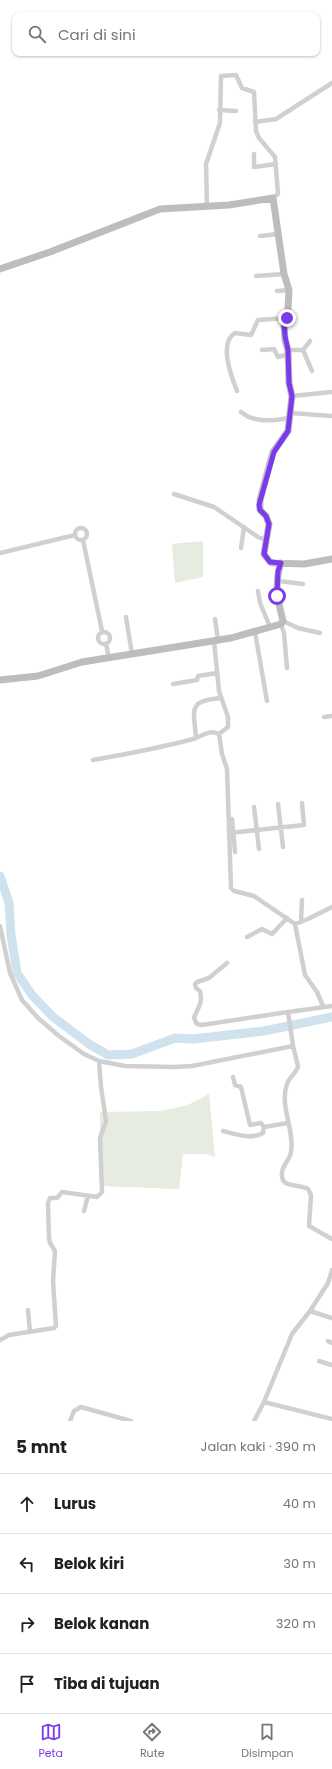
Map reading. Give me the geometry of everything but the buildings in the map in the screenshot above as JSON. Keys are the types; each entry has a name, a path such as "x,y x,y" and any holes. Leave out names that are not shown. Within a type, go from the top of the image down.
{"street":[{"path":"0,269 50,252 160,209 230,206 272,198 278,194 276,164 273,154 258,135 255,122 254,92 242,88 236,75 220,77 220,123 206,164 207,206"},
{"path":"255,122 276,119 332,84"},
{"path":"219,110 236,111"},
{"path":"254,154 253,166 255,167 276,164"},
{"path":"272,198 284,274 289,290 287,318 284,324 289,352 289,383 292,396 287,434 274,452 260,500 260,510 266,516 269,524 265,557 270,562 304,564 332,559"},
{"path":"260,236 278,234"},
{"path":"256,276 284,274"},
{"path":"277,291 289,290"},
{"path":"238,391 230,374 228,364 228,343 231,336 235,334 251,335 256,321 258,320 287,318"},
{"path":"262,350 274,349 278,357 289,352 303,350 310,341"},
{"path":"303,350 312,371"},
{"path":"292,396 332,392"},
{"path":"241,412 249,418 262,420 290,416 332,416"},
{"path":"174,494 214,507 266,540"},
{"path":"241,548 244,527"},
{"path":"75,535 76,530 82,528 86,531 86,535 83,540 102,631"},
{"path":"75,535 79,540 83,540"},
{"path":"0,553 75,535"},
{"path":"281,563 278,571 279,580 277,596 284,633 287,668"},
{"path":"279,580 303,584"},
{"path":"258,591 260,604 270,627"},
{"path":"126,617 132,654"},
{"path":"93,760 141,752 196,738 202,734 210,732 219,734 226,729 228,717 221,698 217,673 215,619"},
{"path":"0,680 38,676 68,666 255,632 282,622 298,628 320,633"},
{"path":"102,631 98,636 98,640 101,644 106,644"},
{"path":"102,631 106,632 110,637 106,644 109,658"},
{"path":"255,632 267,702"},
{"path":"173,684 197,680 198,676 217,673"},
{"path":"196,738 194,712 196,706 204,699 221,698"},
{"path":"324,717 332,716"},
{"path":"219,734 222,754 227,769 231,833 235,852"},
{"path":"231,833 304,825 302,803"},
{"path":"278,804 283,847"},
{"path":"230,807 231,886 233,890 254,896 295,924 305,975 317,992 323,1006"},
{"path":"254,807 259,849"},
{"path":"301,922 302,900"},
{"path":"295,924 332,907"},
{"path":"247,937 261,929 272,934 287,918"},
{"path":"0,926 10,973 22,1000 38,1018 59,1036 74,1047 99,1061 126,1066 192,1066 293,1046"},
{"path":"227,963 209,978 195,984 196,988 200,991 202,1002 194,1018 197,1024 202,1025 323,1006 332,1006"},
{"path":"288,1012 293,1046 298,1066 287,1083 286,1098 288,1123 292,1145 291,1153 283,1165 282,1177 284,1183 306,1187 310,1191 309,1226 332,1239"},
{"path":"0,1340 9,1335 54,1328 56,1326 53,1281 56,1251 50,1243 49,1238 48,1201 50,1198 57,1198 62,1192 98,1197 102,1190 100,1138 106,1121 100,1087 99,1061"},
{"path":"233,1076 235,1085 241,1087 250,1125 261,1123 264,1127"},
{"path":"264,1127 288,1123"},
{"path":"223,1131 241,1136 256,1136 263,1133 264,1127"},
{"path":"84,1211 88,1196"},
{"path":"254,1421 264,1402 292,1334 310,1311 328,1283 332,1270"},
{"path":"28,1310 30,1332"},
{"path":"310,1311 332,1318"},
{"path":"319,1361 332,1365"},
{"path":"264,1402 332,1419"},
{"path":"70,1421 74,1411 81,1407 132,1421"}],"shaded area":[{"path":"203,541 203,577 175,583 172,544"},
{"path":"209,1094 215,1157 207,1154 183,1154 179,1189 100,1186 100,1112 161,1111 188,1105"}],"waterway":[{"path":"0,876 9,903 11,935 17,973 32,995 53,1017 89,1044 108,1055 132,1054 175,1038 193,1039 264,1031 332,1017"}],"route":[{"path":"277,596 279,580 278,571 281,563 270,562 265,557 264,554 269,524 268,519 260,510 259,505 274,452 288,431 292,396 289,388 288,350 285,340 284,324 287,318"}]}
